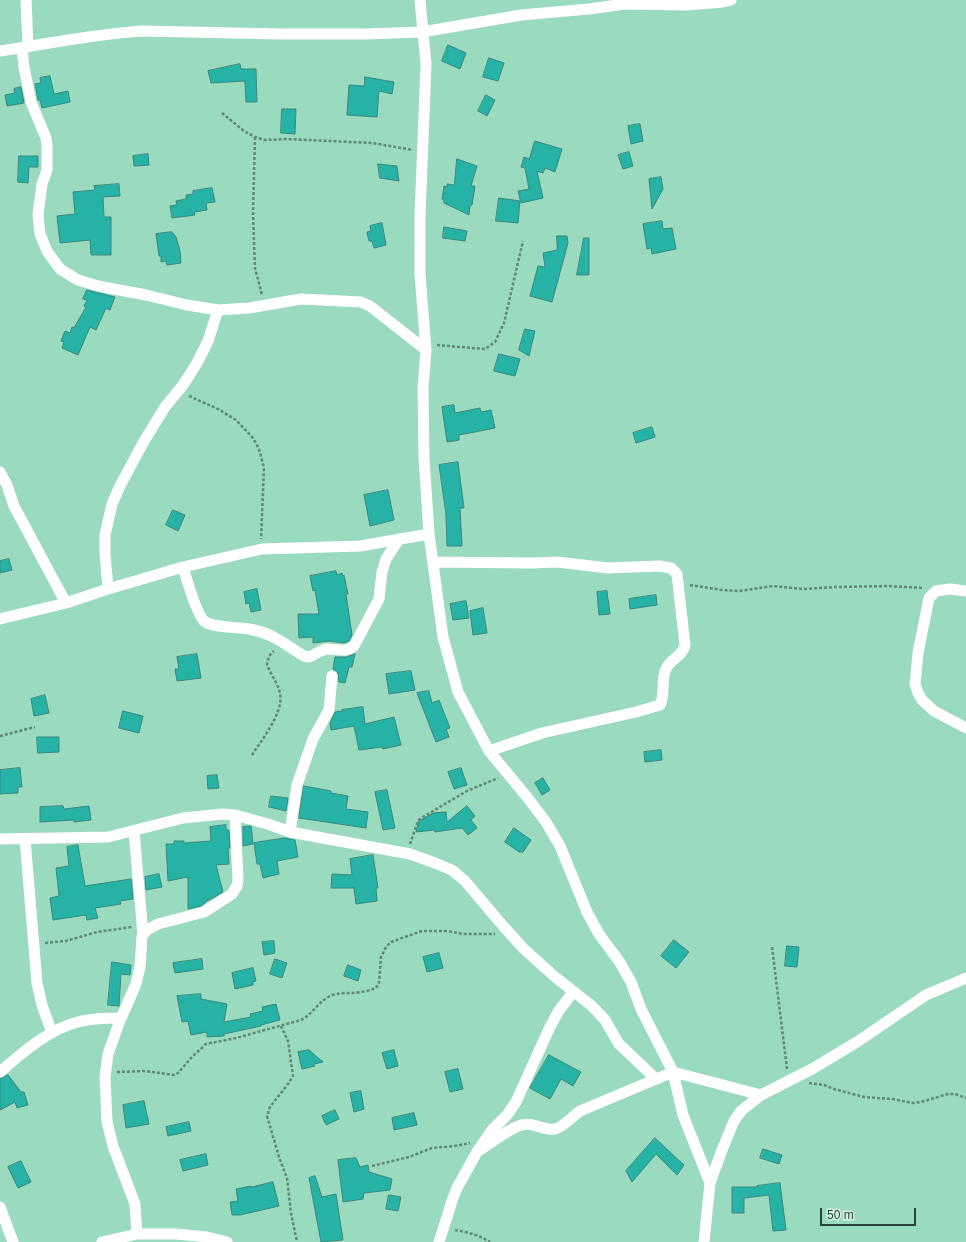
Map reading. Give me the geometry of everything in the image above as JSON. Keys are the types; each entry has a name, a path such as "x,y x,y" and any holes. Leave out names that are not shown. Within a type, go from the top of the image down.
{"street":[{"path":"26,0 24,67 31,102 46,138 47,145 47,170 42,184 38,215 40,234 47,251 60,269 78,280 98,286 146,294 187,305 218,310 249,308 300,299 361,302 370,306 426,347"},
{"path":"420,0 426,64 420,216 420,274 426,347 423,388 424,458 429,534 443,637 458,692 489,751 507,775 527,797 560,846 587,912 599,934 619,961 631,982 640,1009 673,1072 683,1115 710,1183"},
{"path":"0,51 85,37 142,31 281,34 366,34 422,32 521,15 589,10 625,4 687,5 731,0"},
{"path":"108,589 105,535 112,504 143,443 165,407 197,363 208,341 218,310"},
{"path":"0,472 7,485 14,506 66,603"},
{"path":"0,619 66,603 183,567 262,549 360,546 429,534"},
{"path":"183,567 199,614 204,621 213,625 247,628 263,632 274,636 304,656 309,657 323,650 343,650 354,646 379,599 382,572 386,559 399,539"},
{"path":"433,562 532,563 552,561 608,568 660,566 671,568 677,574 685,645 682,653 666,668 660,705 636,712 542,733 489,751"},
{"path":"966,591 950,589 940,590 933,593 929,598 918,653 916,684 918,693 922,700 934,711 966,728"},
{"path":"290,832 297,785 313,739 329,710 332,676"},
{"path":"0,839 92,838 134,831 183,818 223,814 234,815 268,824 290,832 407,854 435,863 452,870 465,881 524,949 573,992 592,1006 605,1020 619,1044 656,1079"},
{"path":"143,930 147,930 158,924 204,912 234,891 238,880 234,815"},
{"path":"134,831 143,930 140,966 136,984 121,1018 108,1054 105,1072 106,1111 109,1134 135,1204 137,1234"},
{"path":"25,839 32,907 37,983 42,1005 52,1034"},
{"path":"704,1242 710,1183 734,1121 741,1111 761,1095 812,1069 857,1042 926,995 966,978"},
{"path":"439,1242 453,1198 477,1152 492,1130 507,1115 516,1102 549,1029 558,1012 573,992"},
{"path":"0,1072 26,1049 52,1034 78,1022 121,1018"},
{"path":"477,1152 516,1127 531,1124 556,1129 563,1126 571,1117 580,1111 673,1072 761,1095"},
{"path":"0,1207 14,1242"},
{"path":"102,1242 137,1234 207,1237 227,1242"}],"path":[{"path":"222,113 244,131 254,137 265,140 288,139 372,143 423,152"},
{"path":"254,137 253,214 255,268 264,305"},
{"path":"426,347 484,349 490,347 495,342 504,323 523,241"},
{"path":"178,390 218,409 236,420 253,438 264,468 261,521 262,549"},
{"path":"679,584 740,591 773,586 803,590 836,587 887,586 917,587 940,590"},
{"path":"252,755 272,724 279,710 280,693 267,664 269,656 282,642"},
{"path":"0,736 35,726"},
{"path":"407,854 418,821 421,818 466,791 507,775"},
{"path":"34,944 66,941 97,932 143,930"},
{"path":"105,1072 145,1071 174,1075 178,1073 206,1044 236,1038 304,1019 318,1004 331,995 353,993 376,988 379,983 381,957 386,947 391,942 422,931 448,931 463,934 510,934"},
{"path":"772,947 784,1038 784,1057 790,1080 824,1085 864,1097 892,1099 913,1103 948,1094 955,1094 966,1098"},
{"path":"281,1026 288,1041 293,1076 270,1107 268,1116 277,1150 287,1178 291,1213 297,1242"},
{"path":"372,1166 409,1157 432,1148 456,1146 486,1139"},
{"path":"443,1228 465,1231 482,1237 490,1242"}],"building":[{"path":"448,45 466,53 460,69 442,61"},
{"path":"489,58 504,63 498,81 483,77"},
{"path":"240,64 241,69 256,69 257,102 246,102 245,81 211,83 208,71"},
{"path":"50,76 54,94 68,91 70,102 42,108 40,100 38,100 35,84 41,83 40,78"},
{"path":"365,77 394,82 392,94 379,91 377,117 347,115 349,85 364,86"},
{"path":"21,87 24,103 7,106 5,95 15,93 14,89"},
{"path":"486,95 495,100 487,116 478,111"},
{"path":"282,109 296,109 295,134 281,133"},
{"path":"640,124 643,141 631,144 628,126"},
{"path":"535,141 562,149 555,172 545,168 543,173 537,171 543,198 521,203 518,191 529,189 525,168 521,167 524,157 529,159"},
{"path":"629,152 633,166 623,169 618,155"},
{"path":"148,154 149,165 134,166 133,156"},
{"path":"19,156 38,156 38,167 29,167 28,183 18,182"},
{"path":"457,159 477,166 471,186 475,186 469,215 444,203 442,199 444,186 447,187 447,184 454,185"},
{"path":"378,164 397,166 399,181 380,178"},
{"path":"661,177 663,189 652,209 649,179"},
{"path":"119,184 120,196 103,197 104,217 111,217 111,255 91,255 90,240 60,243 57,216 75,214 73,192 95,190 94,186"},
{"path":"212,188 215,202 206,203 207,210 194,212 195,215 172,218 170,206 177,205 176,201 186,199 186,195 193,194 193,191"},
{"path":"499,198 520,201 518,223 496,221"},
{"path":"662,221 663,229 672,228 676,249 652,254 651,248 647,249 643,224"},
{"path":"382,223 386,245 374,248 372,241 369,241 367,232 371,231 370,226"},
{"path":"444,227 467,231 465,241 443,238"},
{"path":"172,232 176,237 180,251 181,263 167,265 166,261 161,262 156,234"},
{"path":"557,236 567,236 568,243 552,302 530,296 538,266 545,267 543,253 557,250"},
{"path":"584,238 589,238 589,275 577,275"},
{"path":"87,290 115,297 110,310 106,308 96,330 90,327 78,355 62,348 64,342 61,341 65,331 70,333 72,327 74,328 86,307 84,306 87,300 83,299"},
{"path":"525,329 535,331 529,356 519,350"},
{"path":"499,354 520,359 515,376 494,371"},
{"path":"454,405 455,413 480,408 481,412 491,410 495,428 459,435 459,440 447,442 442,407"},
{"path":"652,427 655,437 636,443 633,433"},
{"path":"458,462 464,508 460,508 462,546 447,546 446,514 439,465"},
{"path":"388,490 394,520 370,526 364,495"},
{"path":"173,510 185,515 178,531 166,525"},
{"path":"9,559 12,570 0,573 0,561"},
{"path":"336,571 337,575 342,573 343,576 344,575 348,594 346,594 352,635 349,641 344,643 329,641 313,643 313,637 299,638 298,614 319,614 315,590 313,591 310,576"},
{"path":"257,589 261,610 251,612 249,603 246,604 244,592"},
{"path":"607,591 610,614 599,615 597,592"},
{"path":"656,595 657,605 630,609 629,599"},
{"path":"466,601 469,618 453,620 450,604"},
{"path":"483,608 487,633 473,635 470,611"},
{"path":"197,654 201,678 177,681 175,669 179,669 177,657"},
{"path":"355,654 352,667 349,667 345,683 339,682 338,673 333,669 335,657 346,657"},
{"path":"411,671 415,690 389,694 386,674"},
{"path":"429,691 432,703 439,700 450,728 446,729 449,737 436,742 417,693"},
{"path":"45,695 49,713 34,716 31,699"},
{"path":"363,707 365,724 394,717 401,745 383,749 382,747 359,750 354,726 331,730 330,723 335,712"},
{"path":"123,711 143,716 139,733 119,728"},
{"path":"37,737 59,737 59,752 38,753"},
{"path":"661,750 662,760 645,762 644,752"},
{"path":"20,768 22,787 18,787 18,793 0,794 0,770"},
{"path":"461,768 467,785 454,789 448,772"},
{"path":"217,775 219,788 208,789 207,776"},
{"path":"543,778 550,790 542,795 535,783"},
{"path":"304,786 348,796 346,809 368,812 366,828 299,818"},
{"path":"387,790 395,828 383,830 375,792"},
{"path":"271,796 288,798 286,811 269,807"},
{"path":"63,806 64,809 89,806 91,820 74,822 74,820 40,822 40,807"},
{"path":"467,806 475,816 471,820 477,828 468,835 462,828 435,832 434,830 416,832 419,821 433,813 446,812 447,822"},
{"path":"226,825 226,830 229,830 229,864 216,865 223,892 206,901 201,906 188,909 188,877 168,881 166,844 174,844 174,841 184,841 184,843 211,841 210,827"},
{"path":"251,826 253,844 243,846 243,827"},
{"path":"514,828 531,840 523,852 519,852 505,842"},
{"path":"285,838 295,840 298,857 277,861 279,874 263,878 260,864 257,864 254,843"},
{"path":"78,845 85,886 131,879 133,899 120,901 121,904 95,908 98,918 87,920 86,915 53,920 50,898 59,896 56,868 69,866 67,847"},
{"path":"373,855 378,888 376,888 377,901 356,904 354,888 331,888 332,874 352,875 350,859"},
{"path":"159,874 162,887 146,890 145,877"},
{"path":"674,940 689,952 676,968 661,956"},
{"path":"274,941 275,953 264,955 262,942"},
{"path":"787,946 799,947 797,967 785,966"},
{"path":"439,953 443,968 427,972 423,957"},
{"path":"202,959 203,969 175,973 173,963"},
{"path":"275,959 287,963 282,978 270,974"},
{"path":"112,962 131,965 130,975 121,974 119,1006 108,1005"},
{"path":"348,965 361,970 358,981 344,976"},
{"path":"253,968 256,981 253,982 253,985 235,989 232,973"},
{"path":"201,994 201,999 227,1004 224,1022 251,1017 250,1014 263,1011 262,1007 276,1004 280,1020 261,1026 224,1034 224,1036 207,1037 207,1032 191,1035 188,1021 182,1022 177,996"},
{"path":"309,1050 323,1062 314,1064 315,1066 302,1069 298,1052"},
{"path":"394,1050 398,1066 387,1069 382,1053"},
{"path":"549,1055 581,1072 573,1086 561,1079 550,1099 530,1088"},
{"path":"458,1069 463,1089 450,1092 445,1072"},
{"path":"8,1075 21,1092 24,1092 28,1105 17,1108 15,1102 0,1110 0,1079"},
{"path":"361,1091 364,1109 354,1112 350,1093"},
{"path":"144,1101 149,1124 126,1128 123,1105"},
{"path":"335,1110 339,1119 326,1125 322,1116"},
{"path":"414,1113 417,1125 394,1130 392,1118"},
{"path":"189,1122 191,1131 168,1136 166,1127"},
{"path":"655,1138 684,1165 677,1175 656,1154 632,1182 626,1171"},
{"path":"763,1149 782,1155 779,1164 760,1158"},
{"path":"206,1154 208,1165 183,1171 180,1160"},
{"path":"356,1158 360,1167 368,1165 369,1172 392,1179 390,1190 364,1193 363,1199 343,1202 338,1160"},
{"path":"21,1161 31,1182 18,1188 8,1167"},
{"path":"315,1176 322,1197 336,1194 343,1240 321,1242 309,1178"},
{"path":"273,1182 279,1206 240,1215 232,1215 230,1202 238,1201 236,1189"},
{"path":"780,1183 786,1230 773,1231 769,1195 744,1198 744,1213 732,1213 732,1187 757,1187"},
{"path":"389,1195 401,1197 398,1211 386,1209"}]}
